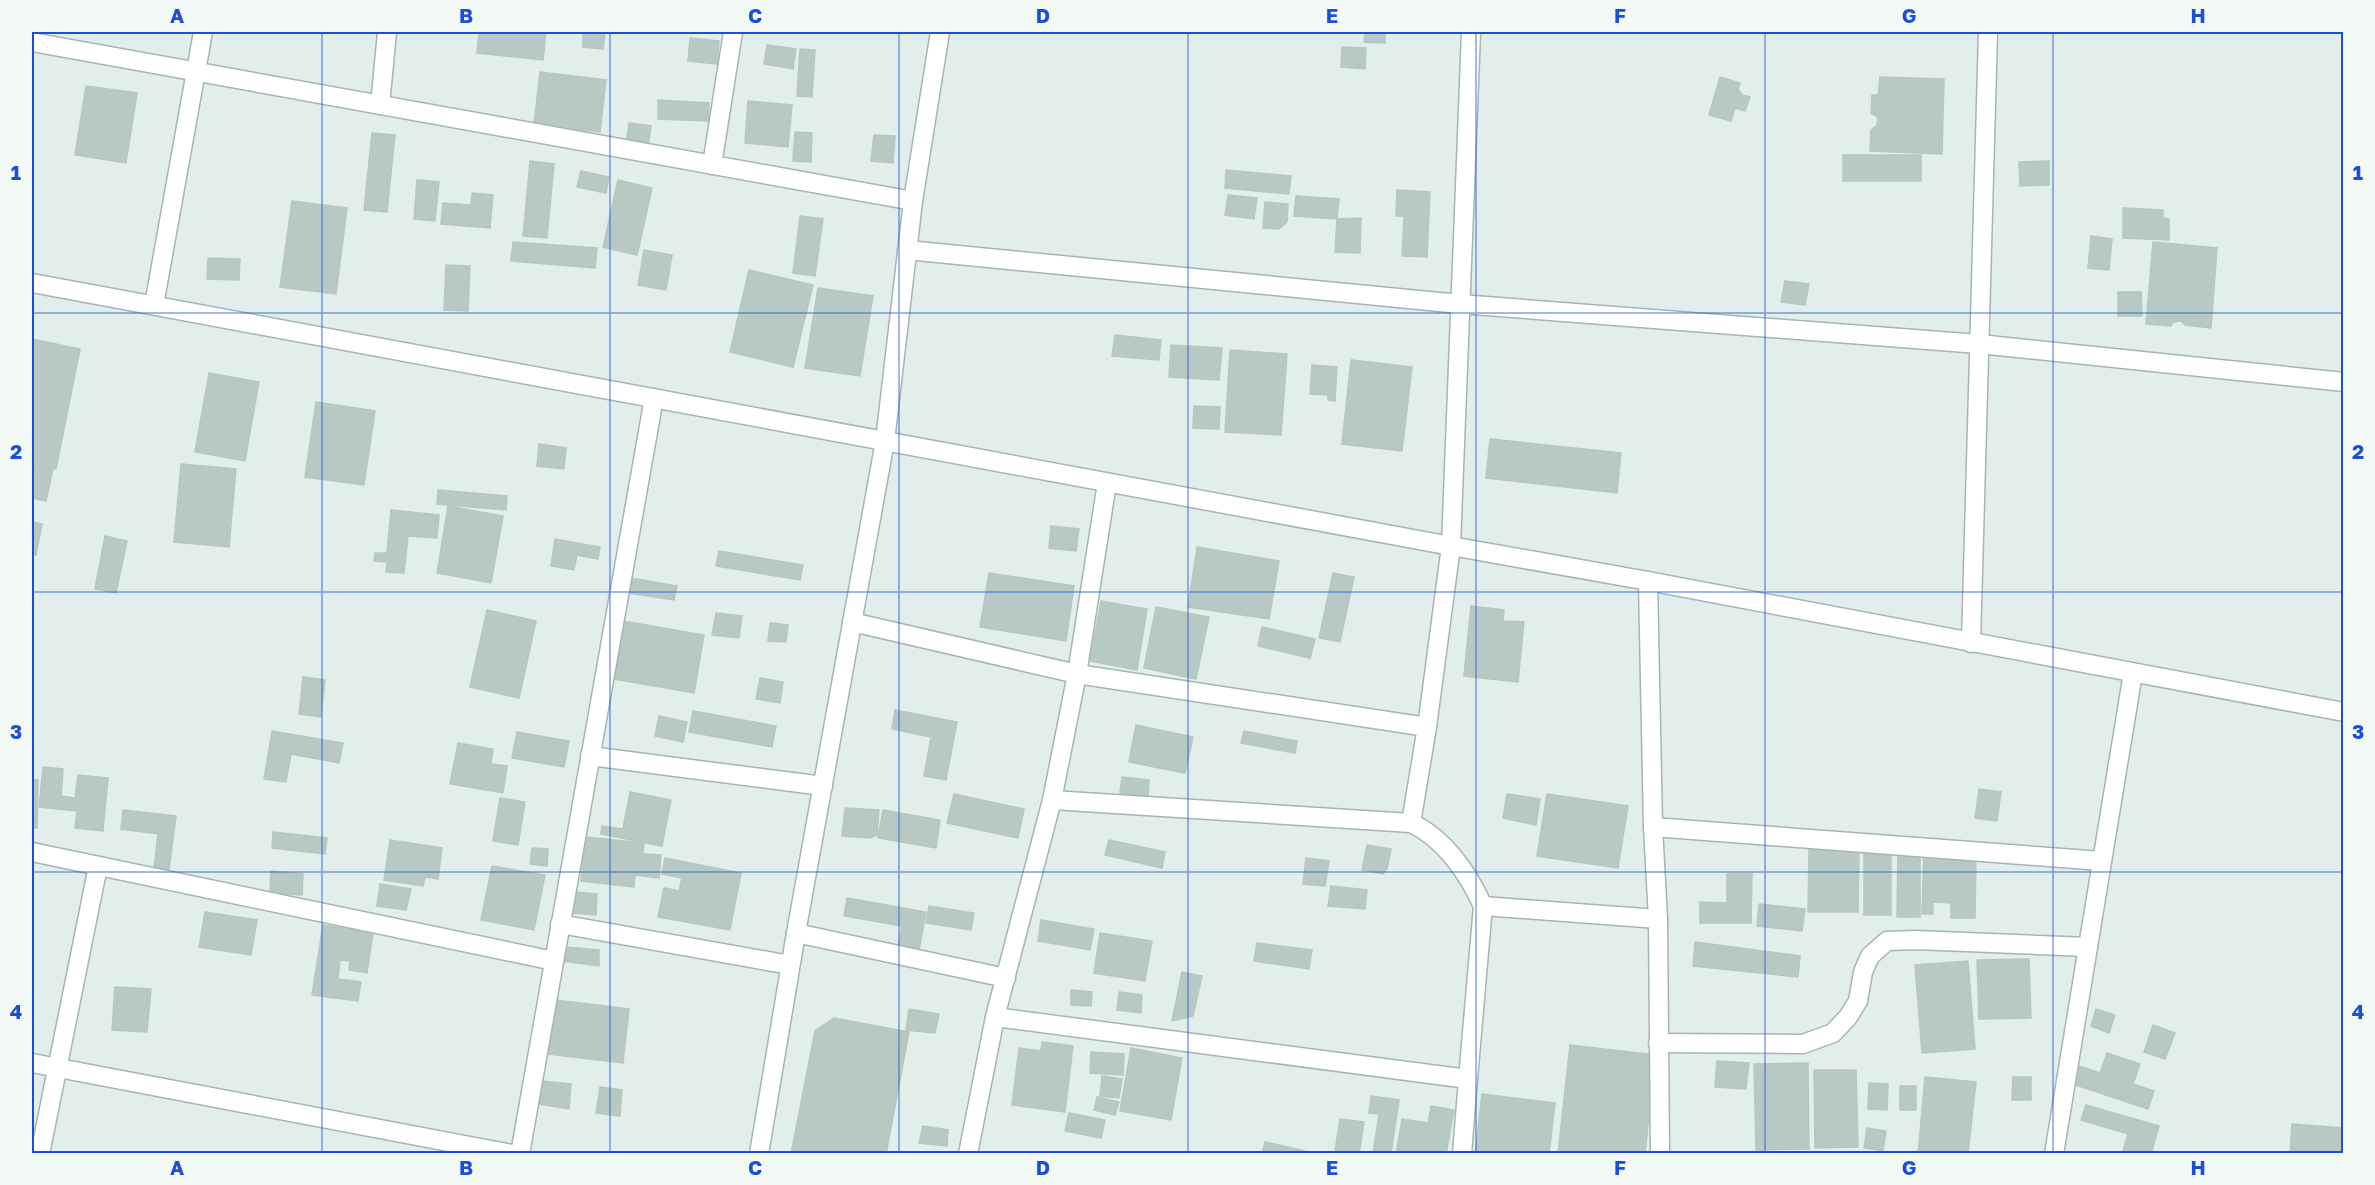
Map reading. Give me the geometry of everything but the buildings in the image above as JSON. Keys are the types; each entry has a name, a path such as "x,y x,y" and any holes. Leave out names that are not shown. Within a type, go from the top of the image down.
{"street":[{"path":"154,305 204,32"},
{"path":"380,105 387,32"},
{"path":"712,165 733,32"},
{"path":"759,1154 790,965 885,441 913,201 940,32"},
{"path":"1411,823 1427,727 1451,546 1471,32"},
{"path":"1971,643 1988,32"},
{"path":"32,42 913,201"},
{"path":"907,250 1460,304 1979,344 2343,382"},
{"path":"32,283 1648,581 2343,712"},
{"path":"520,1154 654,398"},
{"path":"968,1154 995,1017 1052,800 1077,674 1107,483"},
{"path":"1648,581 1653,827 1658,919 1660,1154"},
{"path":"852,622 1077,674 1427,727"},
{"path":"2054,1154 2133,673"},
{"path":"590,756 823,786"},
{"path":"1052,800 1411,823 1427,830 1471,879 1483,906 1462,1154"},
{"path":"1653,827 2102,861"},
{"path":"32,852 554,961"},
{"path":"40,1154 98,866"},
{"path":"1483,906 1658,919"},
{"path":"561,924 790,965"},
{"path":"796,933 1006,978"},
{"path":"1658,1043 1803,1044 1833,1033 1848,1017 1858,1001 1863,972 1870,956 1887,941 1916,940 2088,947"},
{"path":"995,1017 1468,1079"},
{"path":"32,1063 512,1154"}]}
